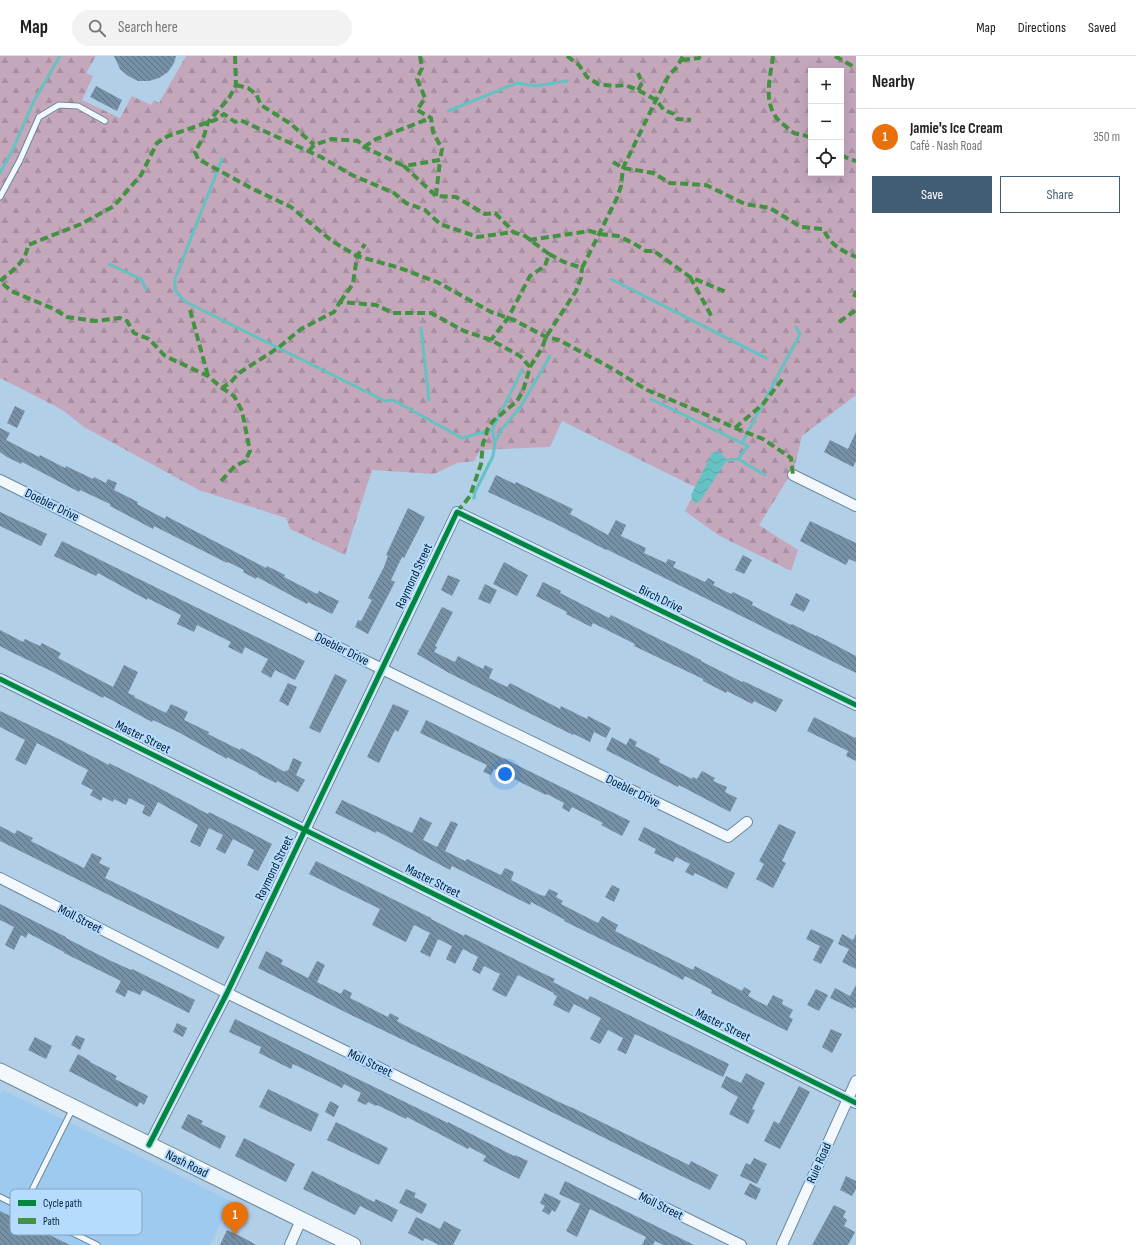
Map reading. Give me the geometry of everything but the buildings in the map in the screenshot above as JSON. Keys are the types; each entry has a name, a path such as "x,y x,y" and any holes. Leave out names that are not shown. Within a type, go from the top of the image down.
{"main road":[{"name":"Nash Road","path":"0,1071 353,1245"}],"street":[{"path":"794,475 856,506"},
{"name":"Doebler Drive","path":"0,480 382,669 728,837 747,822"},
{"name":"Raymond Street","path":"150,1145 227,993 457,512"},
{"name":"Birch Drive","path":"457,512 856,705"},
{"name":"Master Street","path":"0,679 852,1102"},
{"name":"Moll Street","path":"0,878 227,993 741,1245"},
{"name":"Ruie Road","path":"782,1245 852,1102 856,1081"},
{"path":"290,1245 301,1220"}],"lane":[{"path":"0,196 20,160 39,117 59,105 78,106 105,121"},
{"path":"32,1189 73,1108"},
{"path":"0,1197 10,1202"},
{"path":"77,1235 97,1245"}],"shaded area":[{"path":"3,1090 231,1201 210,1245 0,1245 0,1095"}],"green space":[{"path":"0,56 96,56 86,73 93,76 82,100 120,118 132,96 151,105 154,100 159,103 186,56 856,56 856,395 802,436 794,469 759,525 798,550 791,571 718,535 685,511 697,488 562,421 550,447 480,450 474,461 457,463 434,474 372,470 345,555 290,529 286,518 199,490 84,427 61,409 0,378"}],"water":[{"path":"719,451 727,460 700,501 694,503 691,495 712,453"}],"waterway":[{"path":"0,173 12,151 34,101 60,56"},
{"path":"448,111 517,83 536,86 567,81"},
{"path":"222,159 175,279 175,290 184,301 385,401 393,400 462,438 492,430"},
{"path":"109,264 141,279 146,289"},
{"path":"611,279 766,358"},
{"path":"742,443 800,334 796,327"},
{"path":"421,328 429,400"},
{"path":"495,442 502,429 521,406 550,356"},
{"path":"474,498 475,492 493,456 495,442 492,430 522,370"},
{"path":"651,399 748,446 738,459 765,475"},
{"path":"727,460 738,459"}],"marked path":[{"path":"235,56 236,85 229,98 208,122 204,136 195,152 198,159 253,189 291,207 332,241 357,256 400,268 437,282 491,312 514,320 546,337 559,340 613,369 647,390 763,439 791,458 793,475"},
{"path":"420,56 422,68 417,79 425,98 417,110 431,118 433,132 442,149 440,160 404,166 436,196 456,197 485,214 495,213 513,232"},
{"path":"567,56 579,65 587,77 598,84 614,86 625,85 638,90 656,100 664,110 674,114 677,119 691,120"},
{"path":"549,254 564,262 582,268 617,198 621,186 623,168 669,75 677,67 683,56"},
{"path":"682,60 699,58 700,56"},
{"path":"773,56 769,84 772,110 777,118 793,132 808,137"},
{"path":"835,56 856,68"},
{"path":"638,73 642,83 638,90"},
{"path":"236,85 248,88 256,94 261,105 291,124 314,145"},
{"path":"457,512 470,496 481,464 483,443 487,430 493,421 517,401 523,391 530,367 520,356 491,340 464,331 431,313 393,313 376,305 340,302 334,312 301,329 278,348 239,373 231,382 222,388 208,376 165,356 149,339 134,333 127,321 120,318 95,321 67,317 54,309 11,291 0,281 14,270 27,251 28,245 81,224 114,206 141,175 157,143 168,136 215,120 224,114 235,122 240,120 321,157 352,175 394,193 406,203 425,210 440,224 478,237 513,232 525,236 549,254 545,266 530,276 508,318 491,340"},
{"path":"364,147 376,139 431,118"},
{"path":"309,151 314,145 332,139 358,141 364,147 404,166"},
{"path":"844,156 856,161"},
{"path":"436,196 440,160"},
{"path":"613,162 623,168 653,173 670,183 706,185 745,204 770,208 801,227 823,229 836,246 856,257"},
{"path":"529,240 590,231 599,234 618,236 646,251 654,251 690,277 726,292"},
{"path":"340,302 353,284 357,256 365,244"},
{"path":"530,367 542,348 546,337 576,291 581,278 582,268"},
{"path":"690,277 713,319"},
{"path":"854,297 856,291"},
{"path":"190,310 208,376"},
{"path":"839,322 856,310"},
{"path":"735,428 763,404 784,377"},
{"path":"221,481 235,466 245,461 250,451 242,411 234,396 222,388"}],"cycle path":[{"path":"149,1145 227,993 457,512 856,705"},
{"path":"0,679 856,1103"}],"place":[{"name":"Jamie's Ice Cream","path":"235,1235"}]}
